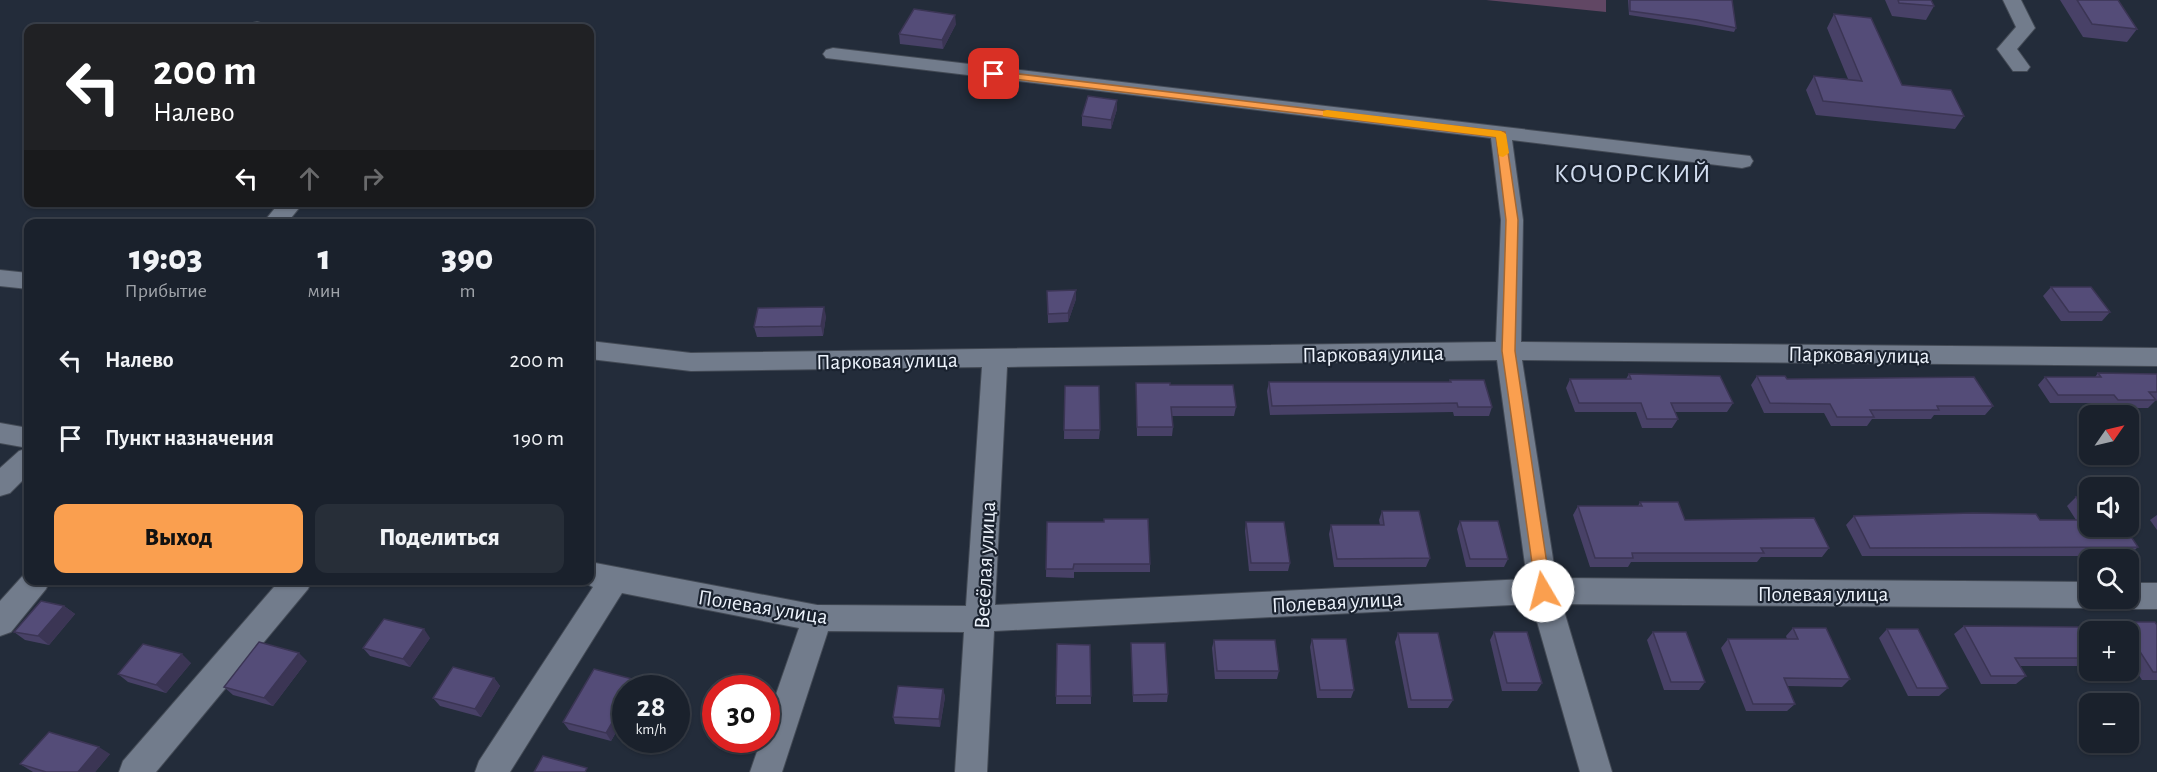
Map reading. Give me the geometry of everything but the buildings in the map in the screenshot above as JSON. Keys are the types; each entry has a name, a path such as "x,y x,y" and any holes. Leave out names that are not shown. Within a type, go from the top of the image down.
{"street":[{"path":"2012,0 2026,28 2007,49 2020,67"},
{"path":"833,54 1742,161"},
{"path":"1501,134 1512,220 1508,351 1543,591 1596,772"},
{"path":"278,219 288,207"},
{"path":"0,278 24,281"},
{"name":"Парковая улица","path":"594,350 691,362 1508,351 2157,357"},
{"name":"Весёлая улица","path":"971,772 995,358"},
{"path":"0,433 24,437"},
{"path":"0,485 24,463"},
{"path":"491,772 602,577"},
{"name":"Полевая улица","path":"602,577 817,618 981,619 1543,591 2079,595"},
{"path":"0,623 32,585"},
{"path":"135,772 294,585"},
{"path":"2139,596 2157,596"},
{"path":"766,772 817,618"}],"shaded area":[{"path":"1486,0 1606,0 1606,12"}],"slow traffic":[{"path":"1327,114 1501,134 1503,153"}],"district":[{"name":"КОЧОРСКИЙ","path":"1633,173"}],"route":[{"path":"994,74 1501,134 1512,220 1508,351 1543,591"}]}
